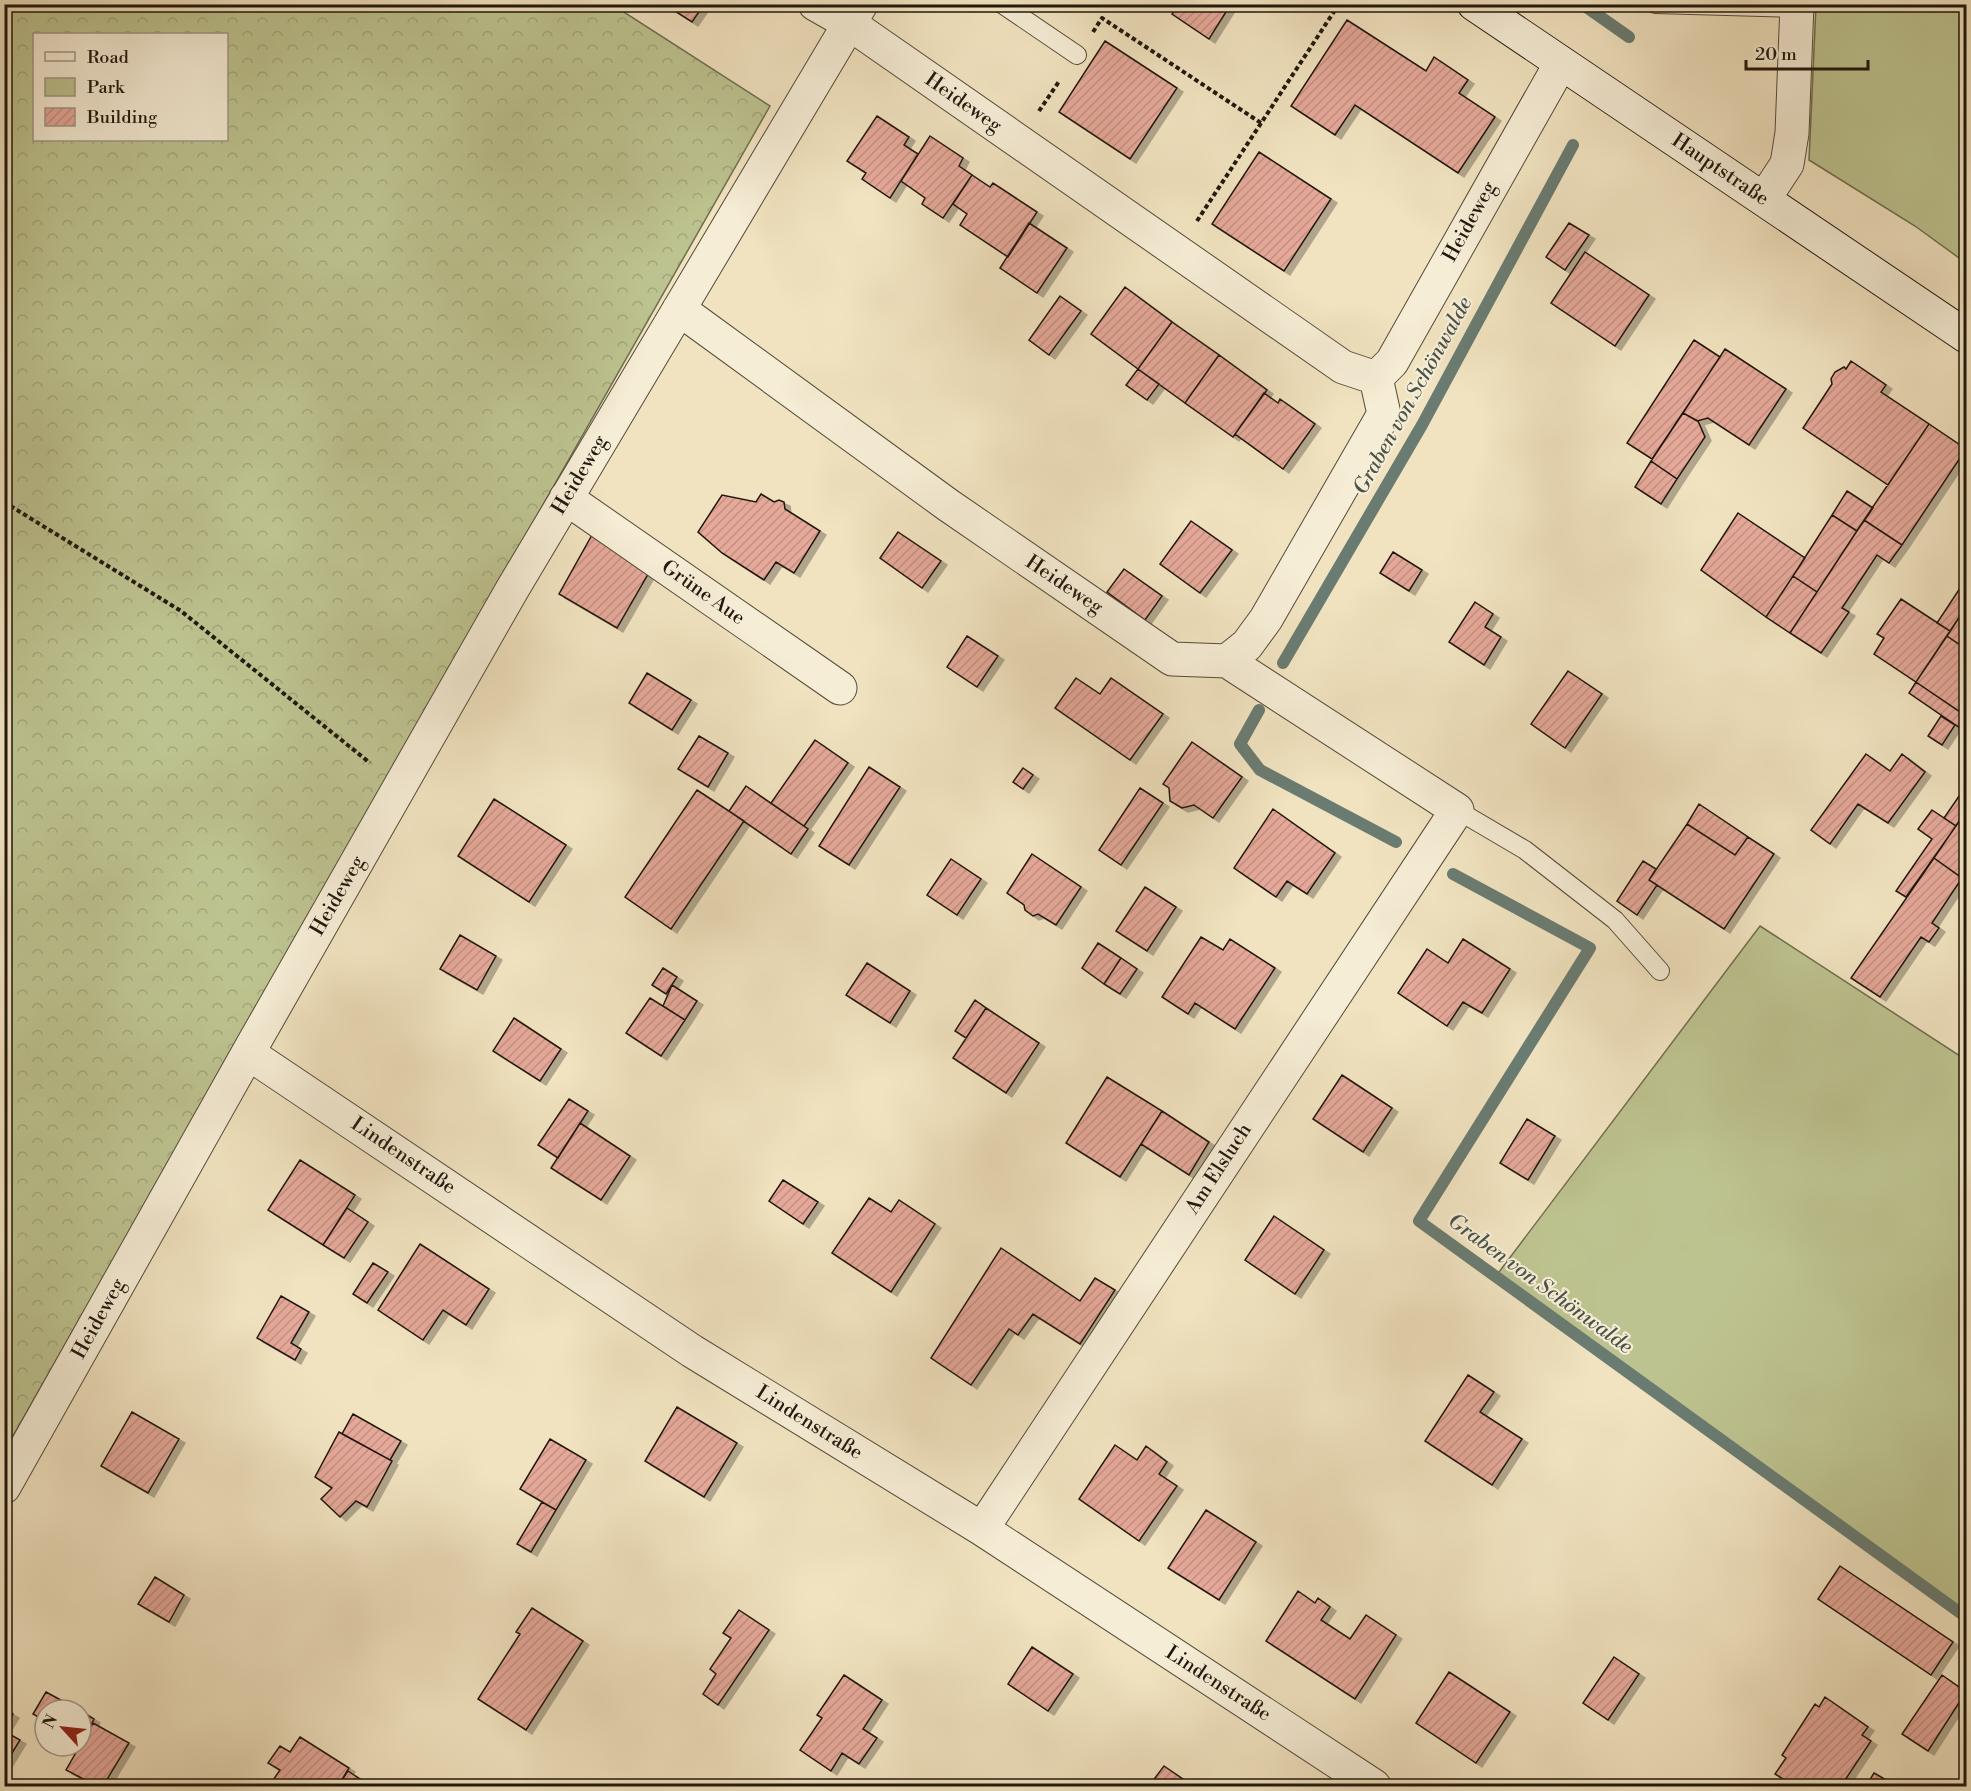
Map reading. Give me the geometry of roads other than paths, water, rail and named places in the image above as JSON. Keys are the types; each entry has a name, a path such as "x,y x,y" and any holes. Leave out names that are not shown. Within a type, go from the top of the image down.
{"street":[{"name":"Heideweg","path":"815,4 856,14 1018,141 1343,367 1376,378 1392,362 1561,63"},
{"name":"Hauptstraße","path":"1474,4 1966,336"},
{"path":"1764,199 1787,164 1792,133 1797,6"},
{"name":"Heideweg","path":"4,1487 248,1053 566,498 856,14"},
{"name":"Heideweg","path":"679,309 948,505 1172,659 1227,661"},
{"path":"1376,378 1384,414 1266,619 1247,645 1227,661 1457,810"},
{"name":"Grüne Aue","path":"566,498 840,688"},
{"name":"Am Elsluch","path":"981,1529 1457,810"},
{"name":"Lindenstraße","path":"248,1053 692,1351 981,1529 1374,1786"}],"lane":[{"path":"1002,4 1077,56"},
{"path":"1655,4 1797,6"},
{"path":"1457,810 1525,850 1615,920 1660,971"}],"waterway":[{"name":"Graben von Schönwalde","path":"1582,4 1629,37"},
{"name":"Graben von Schönwalde","path":"1283,663 1422,425 1573,145"},
{"name":"Graben von Schönwalde","path":"1259,710 1240,744 1260,770 1396,842"},
{"name":"Graben von Schönwalde","path":"1453,874 1590,948 1419,1221 1966,1617"}]}
